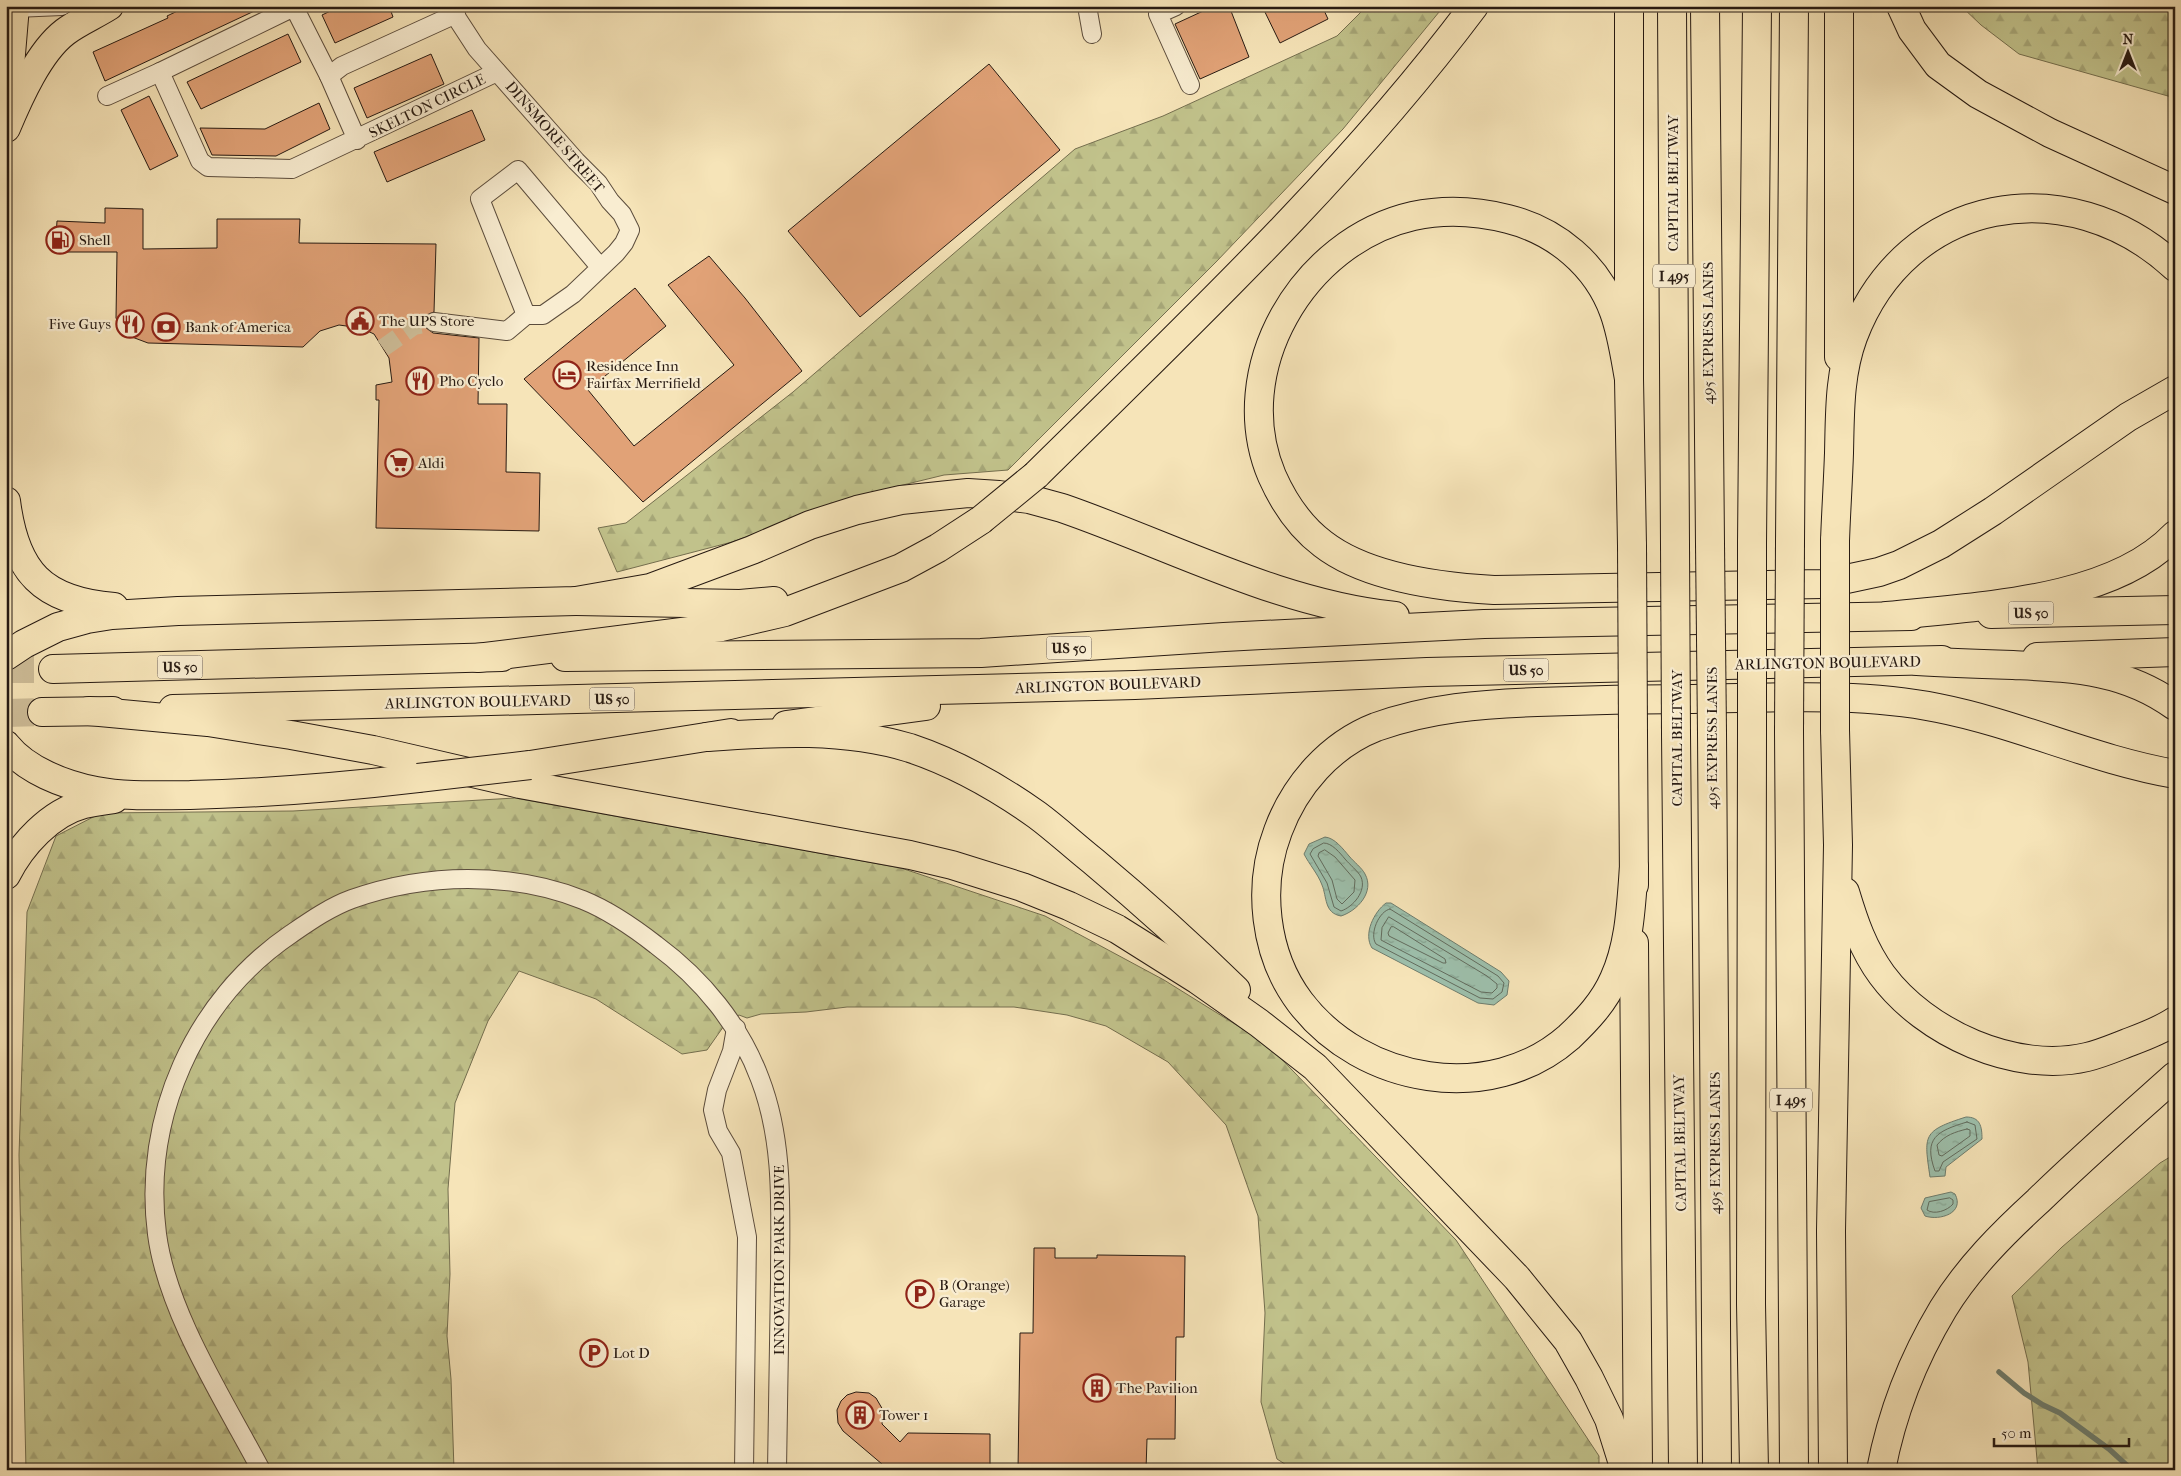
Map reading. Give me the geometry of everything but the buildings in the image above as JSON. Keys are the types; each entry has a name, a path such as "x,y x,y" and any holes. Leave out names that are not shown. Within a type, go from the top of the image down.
{"main road":[{"path":"6,128 40,60 51,45 66,31 109,6"},
{"path":"477,658 721,627 785,612 901,568 938,548 981,520 1036,475 1146,367 1324,184 1431,63 1474,6"},
{"path":"1629,6 1629,379 1632,546 1638,1470"},
{"name":"CAPITAL BELTWAY","path":"1672,6 1676,734 1684,1470"},
{"name":"495 EXPRESS LANES","path":"1706,6 1717,1470"},
{"name":"I 495","path":"1754,1470 1751,1304 1752,543 1757,6"},
{"name":"I 495","path":"1794,6 1789,731 1794,1470"},
{"path":"1838,481 1839,6"},
{"path":"1902,6 1912,30 1938,65 1978,94 2050,133 2175,190"},
{"path":"6,114 15,7"},
{"path":"2117,163 2175,183"},
{"path":"1833,1470 1831,1231 1838,846 1835,541 1840,392 1853,338 1864,312 1878,289 1894,270 1930,238 1952,224 1979,215 2037,207 2080,214 2106,222 2130,233 2160,253 2175,267"},
{"path":"1629,379 1614,310 1594,275 1582,260 1567,247 1544,232 1519,222 1486,214 1455,211 1413,216 1378,229 1339,252 1316,273 1296,297 1272,338 1261,374 1258,404 1259,433 1266,462 1279,492 1291,512 1306,530 1325,546 1345,558 1417,582 1456,588 1494,590 1823,584 1879,572 1899,565 1942,544 1993,511 2128,417 2175,390"},
{"path":"576,601 650,588 752,550 810,525 857,510 901,500 968,493 1029,499 1062,508 1257,582 1340,608 1390,616 1484,624"},
{"path":"6,501 13,539 21,557 31,574 47,588 64,597 86,603 134,609 178,611"},
{"path":"1887,616 2039,597 2086,586 2123,571 2149,555 2175,535"},
{"path":"15,650 58,627 87,619 112,615 178,611 576,601 740,604 825,596"},
{"name":"US 50","path":"53,669 477,658 981,653 1224,637 1484,624 2175,610"},
{"name":"ARLINGTON BOULEVARD","path":"42,712 1135,685 1427,672 1917,661 2175,652"},
{"path":"1917,661 2077,668 2109,674 2140,686 2175,706"},
{"path":"6,875 13,860 41,828 82,805 116,798 302,790 418,778 530,765 920,706 1135,685"},
{"path":"1634,867 1629,929 1614,980 1600,1005 1561,1044 1538,1059 1507,1072 1476,1078 1456,1079 1425,1076 1395,1069 1358,1053 1334,1036 1298,1000 1280,964 1267,918 1266,876 1274,842 1286,810 1303,784 1321,763 1342,745 1372,729 1403,718 1447,708 1489,704 1595,700 1874,699 1932,707 1973,716 2100,757 2175,774"},
{"path":"89,711 208,722 291,735 374,750 520,784 795,832 952,865 1046,896 1117,929 1222,996 1315,1067"},
{"path":"707,737 787,732 828,733 868,738 909,748 942,760 1038,815 1191,946 1315,1067 1517,1278 1568,1341 1589,1378 1609,1419 1625,1470"},
{"path":"8,747 22,761 47,775 71,784 96,791 151,795"},
{"path":"1838,846 1845,890 1855,925 1866,949 1882,975 1918,1012 1959,1037 1980,1047 2004,1054 2032,1060 2061,1060 2086,1057 2116,1048 2145,1037 2175,1021"},
{"path":"1881,1470 1890,1427 1903,1388 1944,1308 1972,1269 2008,1229 2054,1185 2175,1076"},
{"path":"2054,1185 2175,1101"}],"street":[{"path":"15,7 62,6"},
{"path":"1087,6 1092,34"},
{"path":"1176,6 1158,14 1190,85"},
{"name":"SKELTON CIRCLE","path":"107,96 295,7 329,76 357,140"},
{"path":"329,76 342,66 453,10"},
{"name":"DINSMORE STREET","path":"453,10 477,49 576,161 598,183 610,201 622,214 630,230 624,243 572,294 543,314 526,315"},
{"name":"SKELTON CIRCLE","path":"160,72 200,161 208,168 292,169 357,140 497,72"},
{"path":"434,322 507,331 526,315 480,199 518,170 600,267"},
{"name":"INNOVATION PARK DRIVE","path":"261,1470 189,1334 172,1293 158,1239 155,1189 158,1143 163,1118 182,1066 195,1038 210,1013 233,984 281,941 317,916 349,900 382,890 416,883 452,879 490,879 518,882 582,900 612,914 671,956 697,981 736,1028 760,1080 772,1119 780,1170 777,1470"},
{"path":"736,1028 732,1051 717,1090 713,1110 726,1130 747,1237 744,1470"}],"green space":[{"path":"1367,6 1444,6 1343,129 1216,262 1008,470 944,475 862,495 732,542 617,572 598,528 626,523 793,392 1075,149 1163,116 1337,36"},
{"path":"1961,6 2175,6 2175,98 2019,54 1981,25"},
{"path":"515,798 901,868 1045,916 1164,980 1267,1044 1456,1240 1599,1456 1599,1470 1294,1470 1277,1459 1261,1402 1265,1313 1258,1216 1226,1125 1168,1062 1106,1026 1067,1015 1014,1007 847,1007 806,1012 761,1014 747,1018 739,1015 726,1023 707,1050 682,1054 596,999 519,971 488,1021 455,1103 448,1189 450,1274 447,1336 451,1379 454,1470 26,1470 19,1155 27,912 56,836 101,813 293,811"},
{"path":"2175,1154 2175,1470 2038,1470 2028,1362 2012,1296 2062,1247 2160,1163"}],"water":[{"path":"1325,837 1332,839 1341,847 1362,870 1367,881 1368,887 1363,900 1353,910 1341,916 1332,912 1329,908 1320,881 1304,854 1309,844"},
{"path":"1386,903 1391,903 1501,972 1509,981 1507,995 1494,1005 1478,1003 1372,948 1369,930 1377,912"},
{"path":"1971,1117 1979,1123 1982,1139 1946,1167 1945,1176 1930,1177 1927,1152 1929,1136 1941,1126"},
{"path":"1951,1192 1955,1194 1957,1201 1954,1211 1944,1216 1925,1216 1921,1208 1925,1198"}],"waterway":[{"path":"1999,1372 2024,1393 2060,1413 2109,1449 2132,1470"}],"tunnel":[{"path":"383,348 414,326 434,322"},
{"path":"6,669 53,669"},
{"path":"6,713 42,712"}],"place":[{"name":"Shell","path":"60,240"},
{"name":"The UPS Store","path":"360,321"},
{"name":"Five Guys","path":"130,324"},
{"name":"Bank of America","path":"166,327"},
{"name":"Residence Inn Fairfax Merrifield","path":"567,375"},
{"name":"Pho Cyclo","path":"420,381"},
{"name":"Aldi","path":"399,463"},
{"name":"B (Orange) Garage","path":"920,1294"},
{"name":"Lot D","path":"594,1353"},
{"name":"The Pavilion","path":"1097,1388"},
{"name":"Tower 1","path":"860,1415"}]}
